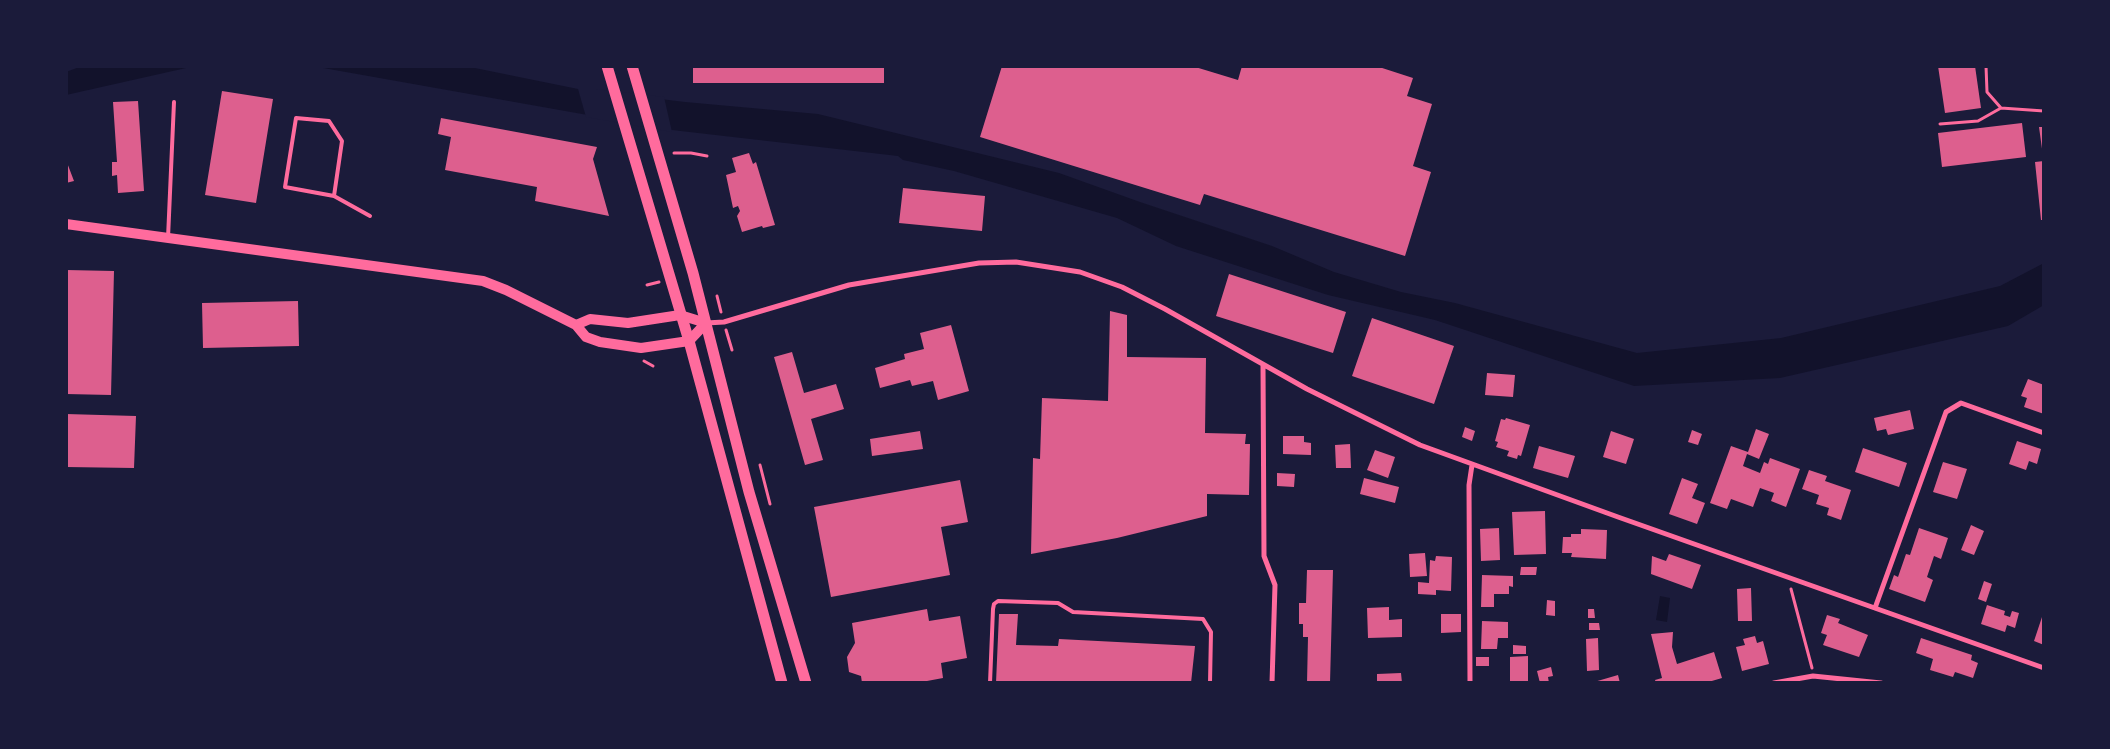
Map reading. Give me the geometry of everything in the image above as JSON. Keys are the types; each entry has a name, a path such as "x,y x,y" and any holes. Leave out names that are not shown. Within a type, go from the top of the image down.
{"main road":[{"path":"607,66 689,341 782,683"},
{"path":"632,66 706,324 749,492 806,683"},
{"path":"66,224 483,281 506,290 576,325 586,337 600,342 641,348 689,341 706,324"},
{"path":"576,325 590,319 628,323 680,315 706,324"}],"street":[{"path":"706,324 724,322 849,285 979,263 1016,262 1080,272 1122,287 1165,309 1263,365 1420,445 2044,668"},
{"path":"1263,365 1264,556 1275,585 1272,683"},
{"path":"1875,608 1946,412 1961,403 2044,433"},
{"path":"1470,683 1469,486 1472,465"},
{"path":"1774,683 1813,676 1881,683"}],"lane":[{"path":"168,238 174,102"},
{"path":"334,196 342,141 329,122 296,118 285,187 334,196 370,216"},
{"path":"990,683 993,609 994,604 998,601 1058,603 1073,612 1203,620 1211,632 1210,683"}],"path":[{"path":"1986,66 1987,92 2000,108"},
{"path":"1940,124 1978,121 2000,108 2044,111"},
{"path":"674,153 691,153 707,156"},
{"path":"760,465 770,504"},
{"path":"1791,579 1794,605 1809,653 1813,676"}],"shaded area":[{"path":"82,66 195,66 66,95 66,72"},
{"path":"312,66 465,66 578,89 685,102 818,114 1059,173 1272,246 1334,272 1401,292 1455,303 1637,353 1781,338 2000,286 2044,263 2044,305 2008,326 1780,378 1634,386 1435,320 1328,295 1176,246 1117,218 954,171 903,160 898,156 672,130"},
{"path":"1660,596 1670,598 1667,622 1656,620"}],"pier":[{"path":"578,89 596,89 664,97 672,132 586,117"}],"building":[{"path":"693,66 884,66 884,83 693,83"},
{"path":"1002,66 1192,66 1238,80 1242,66 1376,66 1413,78 1407,96 1432,104 1413,166 1431,172 1405,256 1204,194 1200,205 980,137"},
{"path":"1938,66 1975,66 1981,108 1945,113"},
{"path":"222,91 273,99 256,203 205,195"},
{"path":"138,101 144,191 118,193 117,175 112,176 112,162 117,162 113,102"},
{"path":"441,118 597,147 593,159 609,216 535,201 537,187 445,170 451,137 438,134"},
{"path":"2022,123 2026,157 1942,167 1938,133"},
{"path":"2039,127 2044,127 2044,156 2043,156"},
{"path":"749,153 753,164 756,162 775,225 763,228 762,226 742,232 737,216 740,211 738,206 733,208 726,175 736,172 732,158"},
{"path":"66,160 74,181 66,183"},
{"path":"2044,161 2044,220 2041,220 2035,162"},
{"path":"903,188 985,196 982,231 899,223"},
{"path":"66,270 114,271 111,395 66,394"},
{"path":"1229,274 1346,312 1333,353 1216,316"},
{"path":"298,301 299,346 203,348 202,303"},
{"path":"1110,311 1127,315 1127,357 1206,358 1205,433 1246,434 1245,444 1250,444 1249,495 1207,494 1207,516 1117,538 1031,554 1033,458 1040,459 1042,398 1108,401"},
{"path":"1372,318 1454,346 1434,404 1352,376"},
{"path":"951,325 969,391 938,400 933,381 912,386 910,380 880,388 875,368 905,359 904,354 924,349 920,333"},
{"path":"792,352 804,393 836,384 844,409 811,419 823,460 805,465 774,357"},
{"path":"1487,373 1515,375 1513,397 1485,395"},
{"path":"2028,379 2044,385 2044,414 2024,407 2027,398 2021,396"},
{"path":"1910,410 1914,429 1888,435 1886,429 1877,431 1874,418"},
{"path":"66,414 136,416 134,468 66,467"},
{"path":"1506,418 1530,425 1521,456 1518,455 1517,459 1507,456 1509,451 1496,447 1498,442 1495,441 1501,419 1505,420"},
{"path":"1465,427 1475,431 1472,441 1462,437"},
{"path":"1756,429 1769,434 1759,459 1747,454 1743,466 1760,473 1764,462 1768,464 1770,458 1800,469 1786,507 1771,501 1774,493 1760,488 1753,507 1731,499 1727,509 1710,503 1731,446 1748,452"},
{"path":"1692,430 1702,434 1698,445 1688,442"},
{"path":"920,431 923,449 872,456 870,439"},
{"path":"1611,431 1634,439 1626,464 1603,457"},
{"path":"1283,436 1304,436 1304,442 1311,443 1311,455 1283,454"},
{"path":"2017,441 2041,449 2037,464 2029,461 2026,470 2009,464"},
{"path":"1350,444 1351,468 1336,468 1335,445"},
{"path":"1539,446 1575,456 1568,478 1533,468"},
{"path":"1863,448 1907,463 1899,487 1855,472"},
{"path":"1375,450 1395,457 1388,478 1367,470"},
{"path":"1943,462 1967,469 1957,499 1933,492"},
{"path":"1809,470 1827,476 1825,481 1851,490 1841,520 1827,515 1829,508 1816,504 1819,495 1802,489"},
{"path":"1277,473 1295,474 1294,487 1277,486"},
{"path":"1364,478 1399,487 1395,503 1360,494"},
{"path":"1682,478 1698,484 1692,498 1705,503 1697,524 1669,514"},
{"path":"960,480 968,522 941,527 950,575 831,597 814,507"},
{"path":"1545,511 1546,554 1514,555 1512,512"},
{"path":"1971,525 1984,531 1974,555 1961,550"},
{"path":"1499,528 1500,560 1481,561 1480,529"},
{"path":"1919,528 1948,538 1941,559 1934,556 1927,577 1933,580 1925,602 1889,589 1894,575 1898,577 1906,554 1910,555"},
{"path":"1581,529 1607,530 1606,559 1571,557 1572,553 1562,553 1563,537 1571,537 1571,534 1581,534"},
{"path":"1425,553 1427,576 1410,577 1409,554"},
{"path":"1669,554 1701,565 1692,589 1651,574 1652,556 1666,561"},
{"path":"1436,556 1452,557 1451,591 1436,590 1436,595 1418,594 1418,582 1429,583 1430,560 1435,561"},
{"path":"1521,567 1537,567 1536,575 1520,575"},
{"path":"1307,570 1333,570 1330,683 1307,683 1308,637 1303,637 1303,624 1299,624 1299,603 1306,603"},
{"path":"1482,575 1513,576 1513,587 1509,586 1509,594 1494,594 1494,607 1481,607"},
{"path":"1984,581 1992,584 1986,602 1978,599"},
{"path":"1751,588 1752,621 1738,621 1737,589"},
{"path":"1547,600 1555,601 1555,616 1546,615"},
{"path":"1987,605 2005,611 2004,615 2010,617 2012,611 2019,613 2015,628 2007,625 2005,632 1981,624"},
{"path":"1389,607 1389,620 1402,619 1402,637 1368,638 1367,608"},
{"path":"927,609 929,621 960,616 967,658 941,663 943,678 927,681 927,683 862,683 861,676 849,672 847,657 855,643 852,623"},
{"path":"1588,609 1594,609 1595,618 1588,618"},
{"path":"999,614 1018,614 1016,645 1058,646 1059,639 1195,646 1191,683 996,683"},
{"path":"1441,614 1461,614 1461,632 1441,633"},
{"path":"2044,614 2044,645 2034,641"},
{"path":"1827,615 1840,619 1838,623 1868,635 1859,657 1823,645 1827,635 1821,633"},
{"path":"1482,621 1508,622 1508,638 1498,638 1497,649 1481,649"},
{"path":"1589,623 1599,623 1600,630 1589,630"},
{"path":"1673,632 1672,647 1677,664 1714,652 1722,678 1705,683 1656,683 1655,680 1662,678 1651,634"},
{"path":"1755,636 1757,643 1763,641 1769,664 1742,671 1736,647 1745,645 1743,639"},
{"path":"1598,638 1599,670 1587,671 1586,639"},
{"path":"1921,638 1972,655 1971,660 1978,663 1973,678 1955,672 1953,677 1930,670 1933,659 1916,653"},
{"path":"1513,645 1526,646 1526,654 1513,654"},
{"path":"1528,656 1528,683 1510,683 1510,657"},
{"path":"1476,657 1489,657 1489,666 1476,666"},
{"path":"1551,667 1553,676 1548,677 1549,683 1540,683 1537,671"},
{"path":"1401,673 1402,683 1377,683 1377,674"},
{"path":"1618,675 1620,683 1594,683 1594,682"}]}
